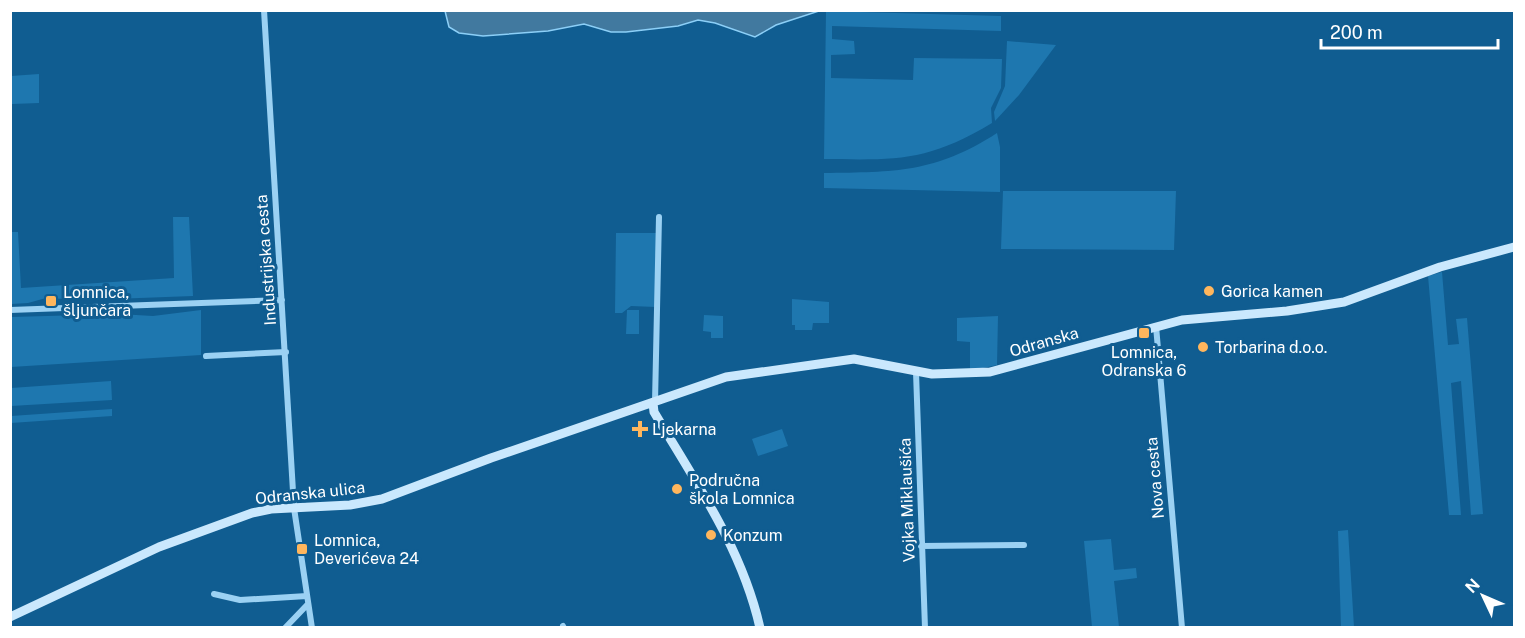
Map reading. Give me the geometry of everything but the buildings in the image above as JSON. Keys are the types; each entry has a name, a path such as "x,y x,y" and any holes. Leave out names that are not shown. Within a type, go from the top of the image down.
{"street":[{"name":"Industrijska cesta","path":"264,10 294,508 312,627"},
{"path":"659,217 654,412 729,541 744,573 760,627"},
{"name":"Odranska","path":"654,402 726,378 835,361 862,360 916,372 946,375 999,370 1194,317 1287,311 1330,305 1440,267 1515,247"},
{"path":"10,310 282,300"},
{"name":"Nova cesta","path":"1156,326 1182,627"},
{"path":"206,356 286,352"},
{"name":"Vojka Miklaušića","path":"916,372 924,627"},
{"name":"Odranska ulica","path":"10,617 188,535 259,511 350,505 392,496 491,458 654,402"},
{"path":"921,546 1024,544"},
{"path":"214,594 240,600 307,596"},
{"path":"285,627 308,604"}],"shaded area":[{"path":"819,10 776,25 755,37 715,23 698,20 678,26 626,32 611,32 584,24 548,31 483,36 459,33 449,27 445,11"},
{"path":"826,11 1001,16 1001,31 832,26 832,39 854,41 855,54 831,55 831,78 913,80 914,58 1002,59 1001,88 991,108 992,123 969,136 930,152 892,158 824,159"},
{"path":"1007,41 1056,45 1019,95 995,121 994,112 1005,86"},
{"path":"39,74 39,103 12,104 11,76"},
{"path":"997,133 1000,147 1000,192 824,188 824,173 914,168 954,156"},
{"path":"1003,191 1176,191 1174,250 1001,249"},
{"path":"173,217 189,217 193,296 86,300 46,298 28,303 11,304 11,232 18,232 21,288 174,278"},
{"path":"616,233 657,233 656,307 631,306 622,313 615,313"},
{"path":"1442,272 1448,345 1459,344 1456,319 1467,318 1483,514 1471,515 1461,381 1451,383 1461,515 1449,515 1428,276"},
{"path":"792,299 829,302 829,323 813,323 812,330 795,330 795,325 792,325"},
{"path":"201,310 201,355 11,367 11,317 119,314 153,316"},
{"path":"627,310 639,310 639,334 626,334"},
{"path":"704,315 723,316 723,338 711,338 711,332 703,331"},
{"path":"998,316 997,365 970,371 970,342 957,341 957,318"},
{"path":"111,381 112,400 11,406 11,388"},
{"path":"112,409 112,416 11,423 11,416"},
{"path":"782,429 788,446 758,456 752,439"},
{"path":"1348,530 1354,627 1341,627 1338,531"},
{"path":"1111,539 1114,570 1136,568 1137,578 1114,581 1119,627 1092,627 1084,541"}],"place":[{"name":"Gorica kamen","path":"1209,291"},
{"name":"Lomnica, šljunčara","path":"51,301"},
{"name":"Lomnica, Odranska 6","path":"1144,333"},
{"name":"Torbarina d.o.o.","path":"1203,347"},
{"name":"Ljekarna","path":"640,429"},
{"name":"Područna škola Lomnica","path":"677,489"},
{"name":"Konzum","path":"711,535"},
{"name":"Lomnica, Deverićeva 24","path":"302,549"}]}
